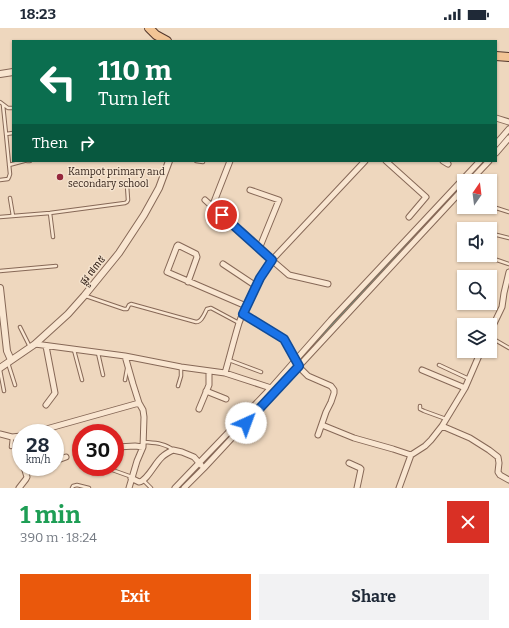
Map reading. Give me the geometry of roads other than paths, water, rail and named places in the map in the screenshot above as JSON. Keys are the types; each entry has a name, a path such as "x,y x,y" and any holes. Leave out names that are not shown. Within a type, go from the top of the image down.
{"main road":[{"path":"149,28 156,35 165,40"},
{"path":"497,56 509,57"}],"street":[{"path":"0,74 12,72"},
{"path":"497,118 509,122"},
{"path":"497,143 509,129"},
{"path":"497,152 509,138"},
{"name":"ផ្លូវ ៧៣៥","path":"0,369 33,346 68,314 84,296 119,253 144,215 159,188 170,162"},
{"path":"212,207 230,162"},
{"path":"225,373 239,324 260,278 272,260 364,162"},
{"path":"387,162 426,197 409,217"},
{"path":"175,488 271,388 336,314 479,162"},
{"path":"476,174 487,162"},
{"path":"250,190 279,200 259,249"},
{"path":"184,488 457,196"},
{"path":"205,200 289,275 328,284"},
{"path":"188,282 197,257 196,254 178,245 167,271 169,273 188,282 246,306"},
{"path":"223,264 256,286"},
{"path":"497,318 502,307 509,272"},
{"path":"0,288 2,328 6,351 10,361"},
{"path":"243,314 284,339 299,366 308,376 331,386 334,390 318,435"},
{"path":"33,346 46,346 125,356 181,367 225,373 271,388"},
{"path":"46,346 55,393 46,405"},
{"path":"125,356 144,417 143,445 129,488"},
{"path":"399,488 411,455 425,446 442,426 465,388 478,358"},
{"path":"422,370 465,388"},
{"path":"199,408 208,384 209,371"},
{"path":"206,391 226,399"},
{"path":"64,425 139,403"},
{"path":"322,425 354,438 411,455"},
{"path":"442,426 470,438 498,457 498,472 500,475 509,480"},
{"path":"0,434 12,436"},
{"path":"124,447 143,445"},
{"path":"131,478 139,482 144,481 162,457 173,450 194,457 204,468"},
{"path":"349,463 361,469 357,488"},
{"path":"19,488 27,478 26,476"}],"lane":[{"path":"0,102 8,108 12,108"},
{"path":"0,180 8,179 9,177 3,105"},
{"path":"6,134 12,133"},
{"path":"9,165 20,162"},
{"path":"0,217 50,213 126,202 128,200 127,185"},
{"path":"10,198 13,216"},
{"path":"497,208 509,212"},
{"path":"50,213 53,237"},
{"path":"497,235 509,238"},
{"path":"497,260 509,264"},
{"path":"0,271 56,266"},
{"path":"84,296 124,309 127,309 131,304 196,322 201,320 207,309 210,308 239,324"},
{"path":"20,327 33,346"},
{"path":"497,341 509,348"},
{"path":"74,350 82,380"},
{"path":"98,353 104,375"},
{"path":"229,360 261,372"},
{"path":"10,361 15,385"},
{"path":"439,365 469,379"},
{"path":"178,386 181,376 181,367"},
{"path":"125,380 128,368"},
{"path":"0,369 4,391"},
{"path":"420,406 420,409 424,412 446,419"},
{"path":"143,445 157,443 165,445 173,450"},
{"path":"124,475 131,478"},
{"path":"144,481 151,488"},
{"path":"72,488 73,486 77,485 90,488"}],"waterway":[{"path":"497,147 509,134"},
{"path":"472,174 483,162"},
{"path":"298,361 457,190"},
{"path":"202,464 226,439"},
{"path":"179,488 200,466"}],"place":[{"name":"Kampot primary and secondary school","path":"60,177"}]}
